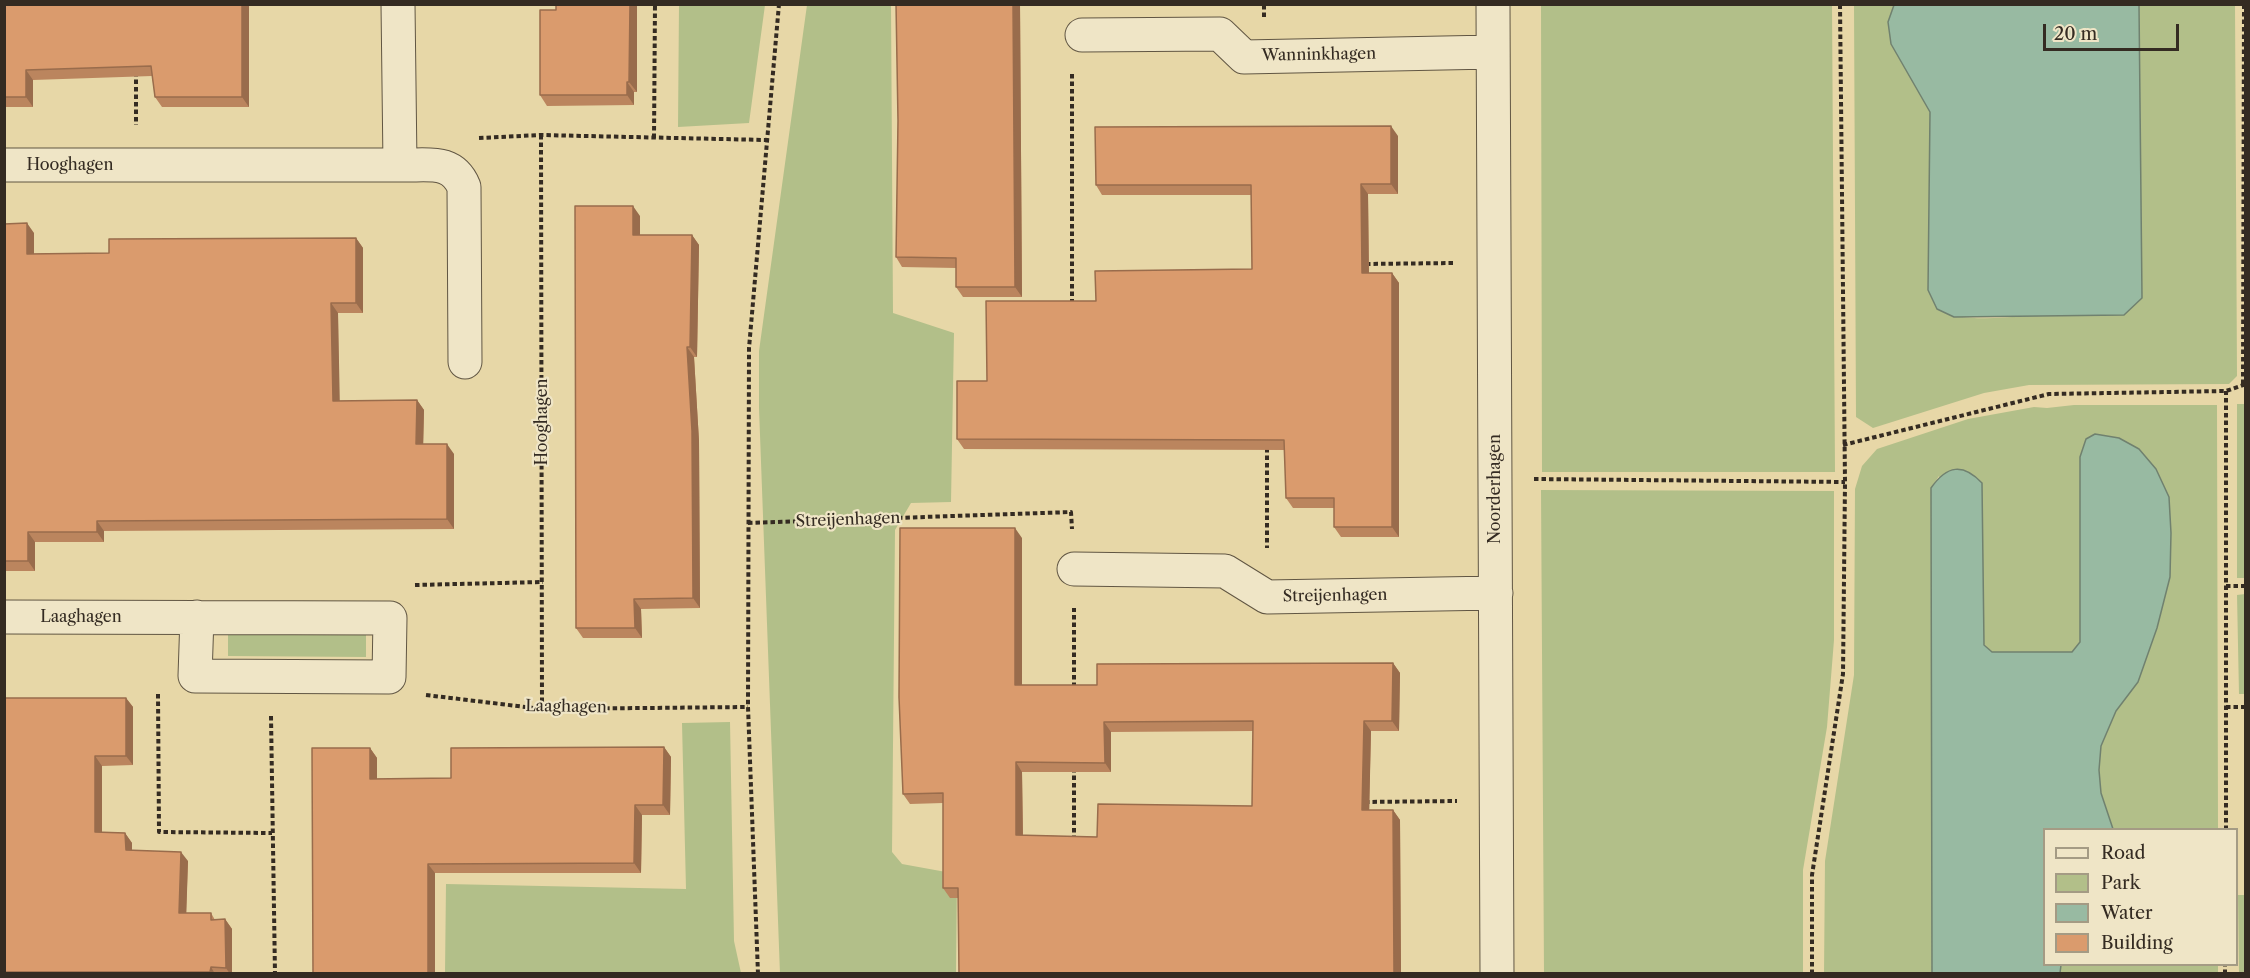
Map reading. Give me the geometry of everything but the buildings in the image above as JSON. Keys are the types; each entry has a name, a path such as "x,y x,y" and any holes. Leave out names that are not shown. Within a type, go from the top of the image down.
{"street":[{"path":"398,4 400,165"},
{"name":"Noorderhagen","path":"1493,4 1497,974"},
{"name":"Wanninkhagen","path":"1082,35 1220,34 1244,57 1493,52"},
{"name":"Hooghagen","path":"4,165 445,167"},
{"path":"445,167 459,175 464,187 465,362"},
{"name":"Streijenhagen","path":"1074,569 1225,571 1267,597 1496,593"},
{"name":"Laaghagen","path":"4,617 390,618"},
{"path":"197,617 195,676 389,677 390,618"}],"path":[{"path":"654,138 655,4"},
{"path":"758,974 748,707 749,348 779,4"},
{"path":"1812,974 1812,875 1843,674 1845,482 1840,4"},
{"path":"1843,445 2049,394 2226,391 2244,384 2244,4"},
{"name":"Hooghagen","path":"136,62 136,164"},
{"path":"1072,71 1072,306"},
{"path":"445,167 459,140 541,135 766,140"},
{"name":"Hooghagen","path":"541,135 542,709"},
{"path":"1362,264 1494,263"},
{"path":"1062,306 1083,306"},
{"path":"2226,391 2226,828"},
{"path":"1267,445 1267,597"},
{"path":"1495,479 1845,482"},
{"name":"Streijenhagen","path":"748,523 1071,512 1074,569 1074,699"},
{"path":"390,618 392,586 543,582"},
{"path":"2226,586 2246,586"},
{"path":"274,676 271,690 275,974"},
{"name":"Laaghagen","path":"389,677 412,693 542,709 748,707"},
{"path":"158,689 159,832 272,833"},
{"path":"2226,707 2246,706"},
{"path":"1074,758 1074,841 1085,841"},
{"path":"1353,802 1497,801"}],"green space":[{"path":"679,5 765,5 749,123 678,127"},
{"path":"807,5 891,5 893,313 954,333 951,502 911,503 895,530 892,852 902,864 957,874 956,973 780,974 759,408 759,351"},
{"path":"1541,5 1832,5 1835,472 1542,472"},
{"path":"1854,5 1894,5 1888,22 1891,44 1930,111 1928,290 1940,310 1956,316 1980,318 2038,314 2142,298 2139,5 2235,5 2237,376 2229,384 2029,385 1984,393 1873,428 1856,417"},
{"path":"2237,404 2245,404 2245,578 2237,578"},
{"path":"2074,405 2217,405 2218,828 2113,828 2101,793 2099,770 2101,746 2116,711 2138,682 2170,577 2169,498 2086,439 2080,457 2080,642 2072,652 1991,652 1984,644 1939,476 1931,488 1932,973 1824,974 1825,861 1854,675 1855,489 1862,466 1877,449 1968,419 2034,407"},
{"path":"1541,490 1834,491 1834,640 1827,727 1803,870 1803,973 1544,973"},
{"path":"2245,594 2245,694 2239,694 2237,595"},
{"path":"228,634 366,635 366,657 228,656"},
{"path":"730,722 734,941 741,973 445,973 446,884 686,889 682,723"},
{"path":"2238,895 2245,895 2245,973 2239,973"},
{"path":"2061,966 2218,966 2218,973 2060,974"}],"water":[{"path":"1894,5 2139,5 2142,298 2124,315 1954,317 1937,309 1928,290 1930,112 1891,44 1888,22"},
{"path":"2095,434 2119,438 2139,449 2156,469 2169,497 2170,577 2157,628 2138,682 2116,711 2101,746 2099,770 2101,793 2113,828 2043,828 2043,966 2061,966 2060,973 1932,973 1931,488 1943,475 1955,469 1968,472 1982,483 1984,645 1992,652 2072,652 2080,642 2080,457 2086,439"}]}
